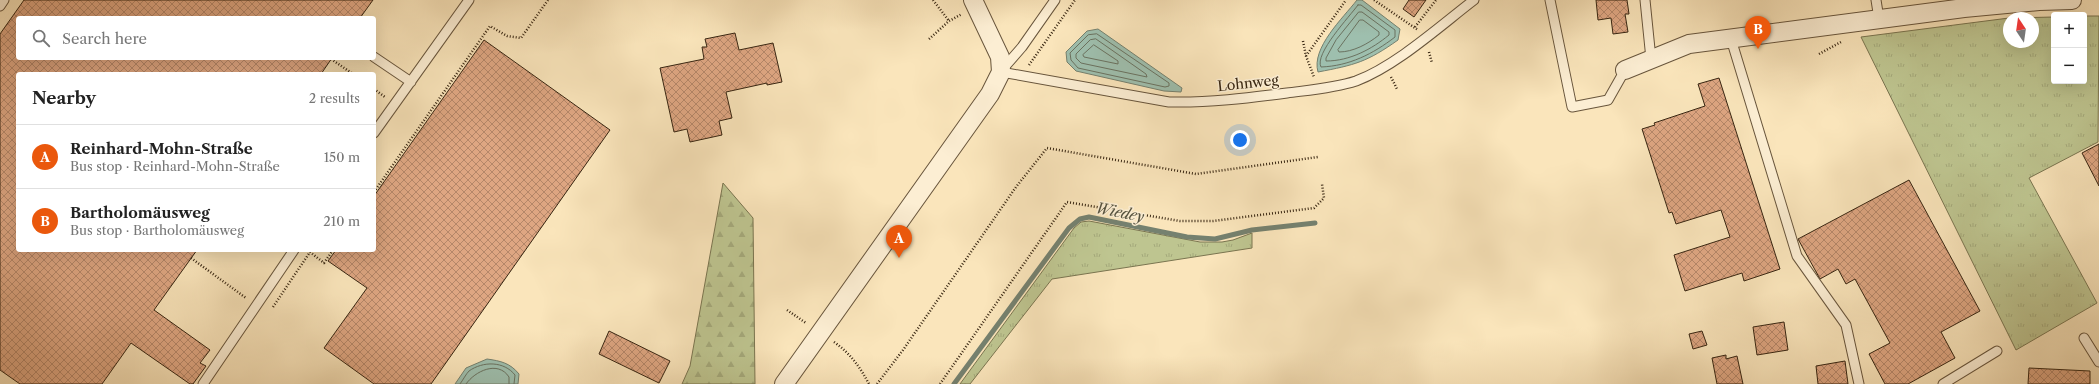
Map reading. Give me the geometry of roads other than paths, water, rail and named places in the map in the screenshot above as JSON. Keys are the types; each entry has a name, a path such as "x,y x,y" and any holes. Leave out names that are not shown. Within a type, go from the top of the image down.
{"street":[{"path":"1625,70 1689,44 1979,6 2072,0"},
{"path":"784,384 990,94 1000,72 997,51 975,3"}],"lane":[{"path":"0,6 4,0"},
{"path":"376,130 469,0"},
{"path":"1000,72 1022,47 1055,0"},
{"name":"Lohnweg","path":"1000,72 1169,102 1192,103 1318,89 1356,81 1385,66 1425,38 1474,0"},
{"path":"1550,0 1572,107 1608,100 1625,70"},
{"path":"1645,0 1652,59"},
{"path":"1876,0 1878,19"},
{"path":"1731,39 1797,256 1846,325 1859,384"},
{"path":"376,58 411,82"},
{"path":"202,384 293,252"},
{"path":"2084,338 2099,362"},
{"path":"1943,384 1997,351"}],"water":[{"path":"1357,0 1362,0 1400,29 1398,40 1378,53 1360,62 1318,72 1317,63 1319,53 1324,43 1337,24"},
{"path":"1098,29 1182,88 1181,92 1164,91 1076,71 1067,62 1066,52 1087,31"},
{"path":"487,359 501,362 512,367 519,374 518,384 455,384 466,368"}],"waterway":[{"name":"Wiedey","path":"954,384 1069,228 1080,219 1089,217 1187,237 1215,239 1252,230 1315,223"}],"place":[{"name":"Bartholomäusweg","path":"1758,49"},
{"name":"Reinhard-Mohn-Straße","path":"899,258"}]}
